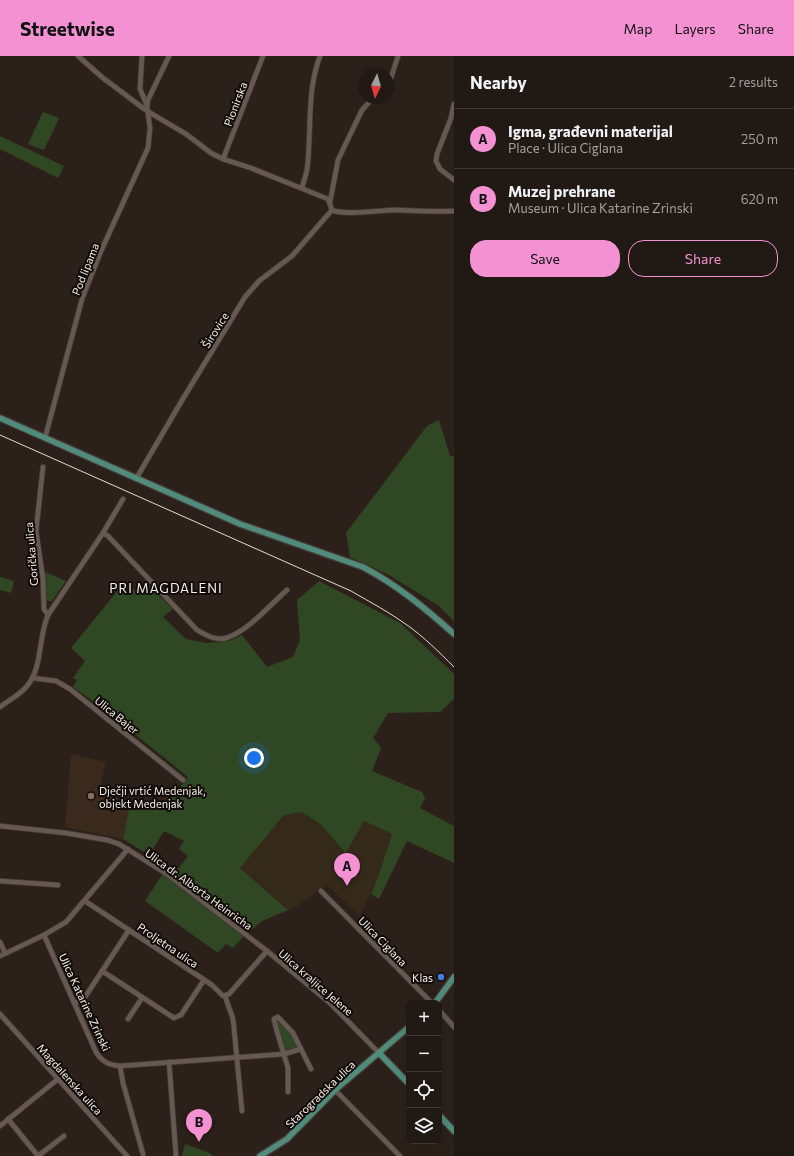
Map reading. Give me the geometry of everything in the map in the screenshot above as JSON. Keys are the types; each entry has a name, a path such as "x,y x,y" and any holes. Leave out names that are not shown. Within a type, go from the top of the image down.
{"main road":[{"path":"0,418 262,533 362,567 380,576 411,597 454,634"},
{"path":"437,1000 454,977"},
{"name":"Starogradska ulica","path":"260,1156 287,1139 335,1090 406,1030"},
{"path":"379,1053 406,1081"},
{"path":"442,1118 454,1130"}],"street":[{"path":"78,56 103,78 186,134 211,153 223,159 251,168 302,188 328,199 330,202"},
{"path":"142,56 140,89 147,108"},
{"path":"147,108 153,88 169,56"},
{"name":"Pionirska","path":"223,159 263,56"},
{"path":"302,188 307,171 311,92 315,68 320,56"},
{"path":"394,69 398,56"},
{"path":"368,104 362,110 338,160 330,202 332,210 342,212 394,210 436,212 454,211"},
{"path":"454,104 451,118 436,154 436,161 440,169 454,180"},
{"name":"Pod lipama","path":"45,438 82,299 101,251 148,148 150,128 147,108"},
{"name":"Širovice","path":"136,478 245,297 260,281 292,256 332,210"},
{"name":"Gorička ulica","path":"43,467 36,531 43,579 44,609 48,615"},
{"name":"Gorička ulica","path":"33,678 44,626 48,615 103,533 123,499"},
{"path":"103,533 108,536 197,630 207,636 225,638 236,633 249,625 287,590"},
{"path":"0,707 23,690 33,678"},
{"name":"Ulica Bajer","path":"33,678 56,681 70,688 183,780"},
{"name":"Ulica dr. Alberta Heinricha","path":"0,826 87,836 119,844 167,874 266,951"},
{"path":"0,942 2,955 44,935 66,922 128,849"},
{"path":"0,881 58,885"},
{"name":"Ulica Ciglana","path":"321,891 429,1000"},
{"name":"Proljetna ulica","path":"85,901 204,980 181,1015 177,1018 172,1018 102,971"},
{"name":"Proljetna ulica","path":"74,1003 81,1001 85,997 130,930"},
{"name":"Ulica Katarine Zrinski","path":"44,935 74,1003 99,1056 103,1061 120,1066 169,1062"},
{"name":"Ulica kraljice Jelene","path":"226,996 266,951 330,1004 379,1053"},
{"path":"204,980 222,995 226,996 233,1019 242,1110"},
{"path":"128,1019 142,998"},
{"path":"442,1013 454,1027"},
{"name":"Magdalenska ulica","path":"0,1014 127,1156"},
{"path":"288,1092 288,1068 274,1019 278,1017 293,1033 311,1069"},
{"path":"176,1156 169,1062 284,1054 301,1049"},
{"path":"120,1066 123,1083 143,1154"},
{"path":"0,1126 58,1079"},
{"path":"335,1090 400,1156"},
{"path":"8,1119 38,1156 64,1136"}],"shaded area":[{"name":"Dječji vrtić Medenjak, objekt Medenjak","path":"71,754 106,762 101,783 129,810 123,839 65,827"},
{"path":"302,812 320,824 346,852 364,821 392,834 378,877 360,916 327,885 297,906 288,910 240,868 284,815"}],"green space":[{"path":"43,112 59,118 44,150 28,144"},
{"path":"0,136 64,166 58,178 0,149"},
{"path":"439,420 450,456 454,456 454,621 439,606 389,575 350,557 346,533 427,426"},
{"path":"45,572 66,581 52,601 47,601"},
{"path":"0,577 14,581 11,593 0,590"},
{"path":"319,581 400,623 454,674 454,699 440,712 388,713 373,738 381,748 372,771 422,792 425,798 420,808 454,826 454,863 407,841 379,899 371,894 392,834 364,821 346,853 320,824 302,812 284,815 240,868 288,910 262,921 246,934 233,948 226,944 218,953 145,901 167,867 175,873 188,856 179,849 184,841 164,831 149,855 123,839 129,810 165,807 188,777 104,709 73,687 77,680 73,678 85,661 71,648 123,584 137,592 146,583 173,609 163,617 186,639 207,643 229,641 242,635 267,667 293,657 300,640 297,600"},
{"path":"278,1020 291,1034 297,1046 296,1048 285,1050 277,1023"},
{"path":"185,1144 212,1154 212,1156 182,1156"}],"railway":[{"path":"0,435 351,591 400,620 431,645 454,667"}],"place":[{"name":"Dječji vrtić Medenjak, objekt Medenjak","path":"91,796"},
{"name":"Igma, građevni materijal","path":"347,886"},
{"name":"Klas","path":"441,977"},
{"name":"Muzej prehrane","path":"199,1142"}],"district":[{"name":"PRI MAGDALENI","path":"166,588"}]}
